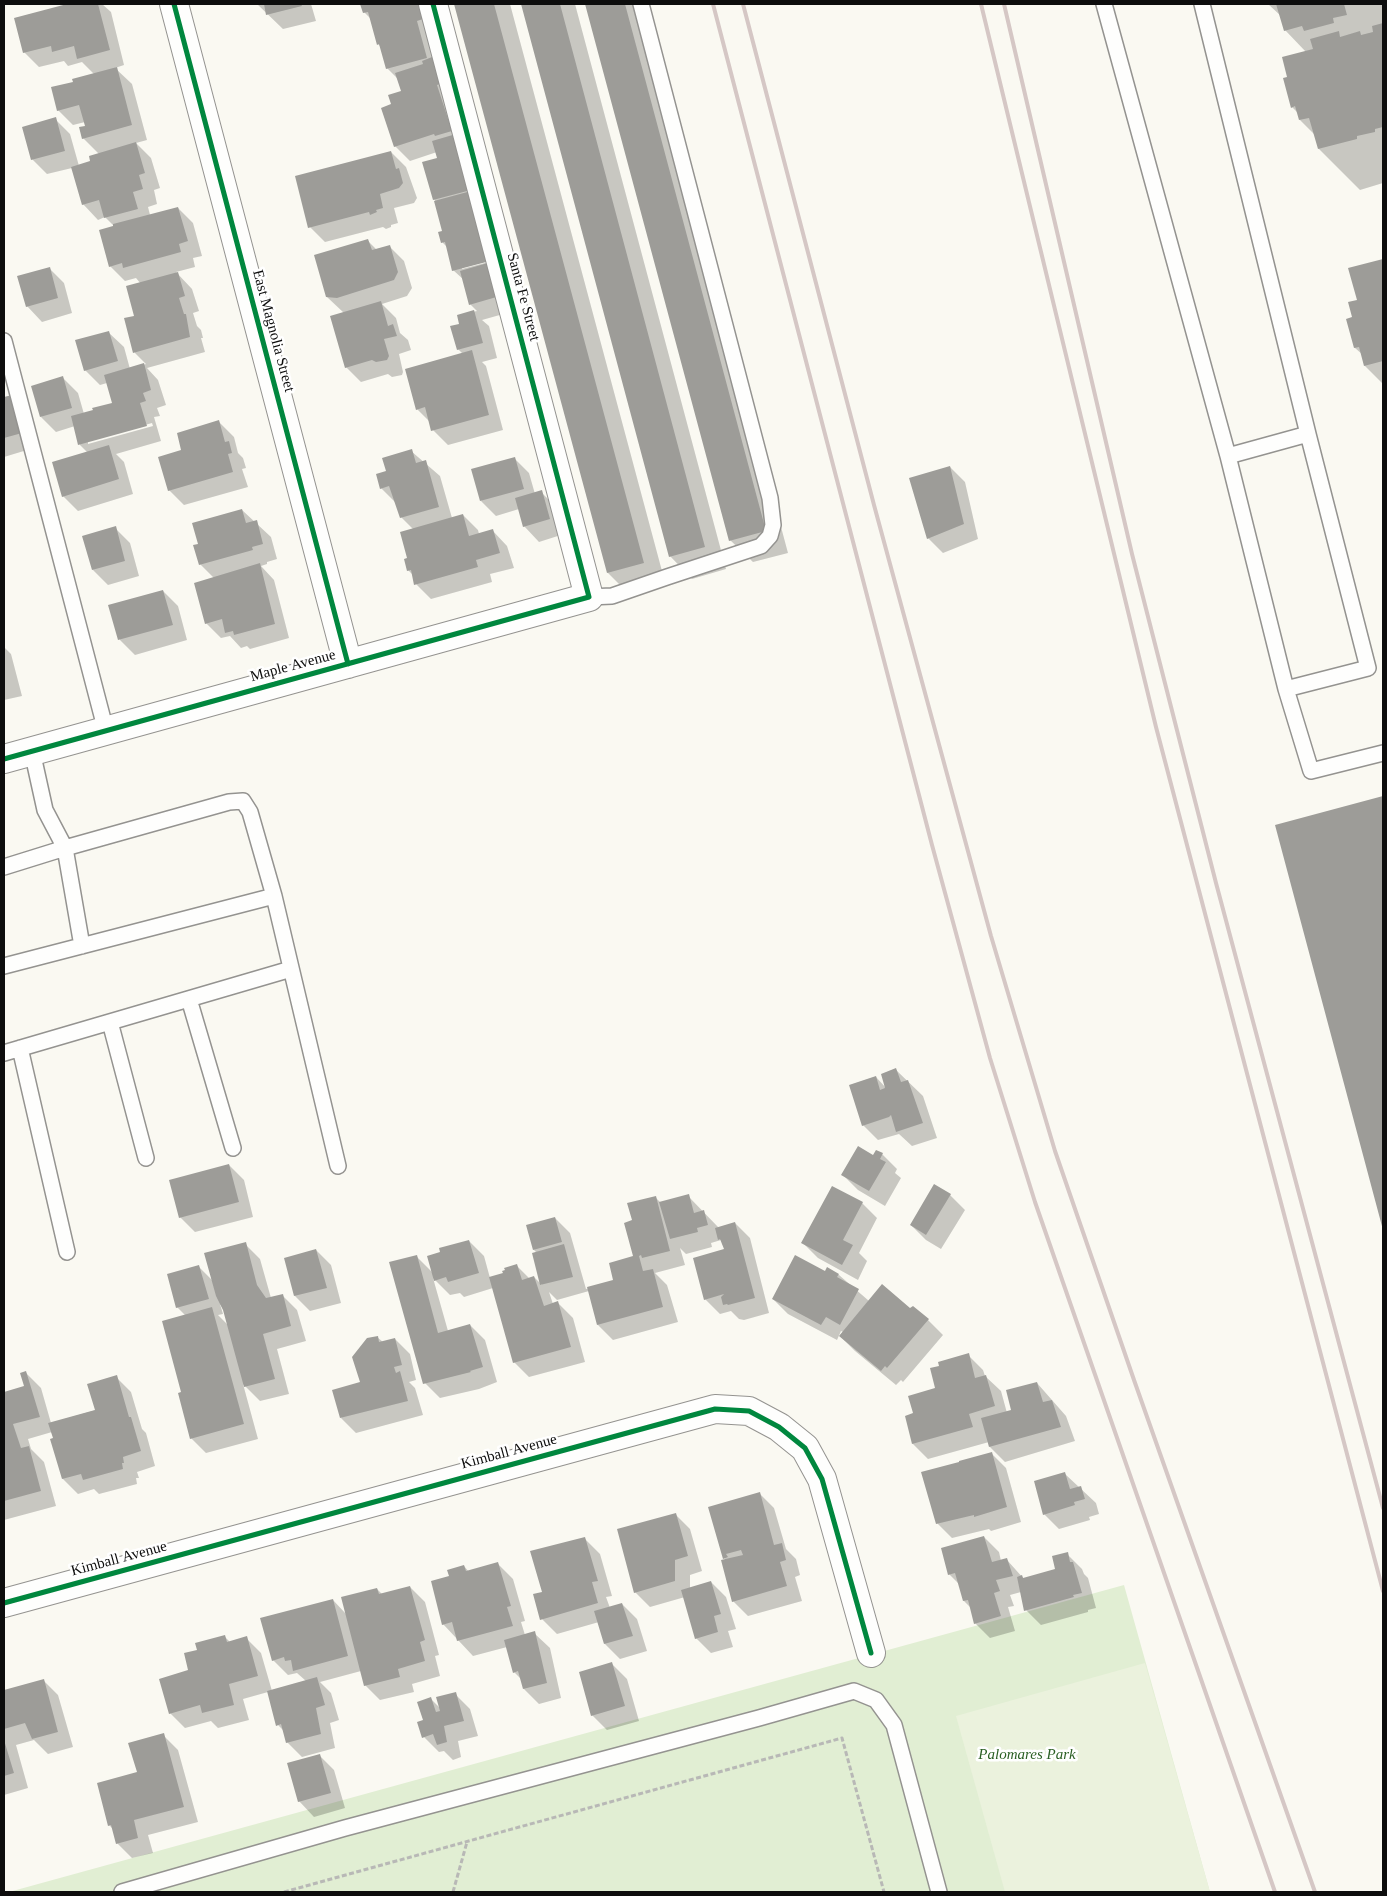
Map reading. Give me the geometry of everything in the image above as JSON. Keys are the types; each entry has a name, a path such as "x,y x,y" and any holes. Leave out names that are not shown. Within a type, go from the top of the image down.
{"street":[{"name":"East Magnolia Street","path":"174,4 348,664"},
{"name":"Santa Fe Street","path":"433,4 589,598"},
{"name":"Maple Avenue","path":"4,759 589,598"},
{"name":"Kimball Avenue","path":"4,1603 715,1409 749,1411 780,1428 805,1448 822,1479 870,1653"}],"lane":[{"path":"589,598 612,596 761,546 770,536 773,525 767,489 640,4"},
{"path":"1104,4 1228,456 1286,689 1311,771 1383,753"},
{"path":"1202,4 1368,668 1286,689"},
{"path":"4,342 106,731"},
{"path":"1228,456 1308,434"},
{"path":"32,751 46,810 65,848 82,946"},
{"path":"4,867 229,802 243,801 250,812 274,896 338,1166"},
{"path":"4,966 274,896"},
{"path":"4,1053 292,969"},
{"path":"189,999 233,1148"},
{"path":"110,1022 146,1158"},
{"path":"20,1048 68,1252"},
{"path":"122,1892 345,1828 854,1691 876,1700 894,1725 939,1892"}],"path":[{"path":"284,1892 842,1738 884,1892"},
{"path":"453,1892 468,1841"}],"green space":[{"name":"Palomares Park","path":"1124,1585 1210,1892 9,1892"},
{"path":"1145,1663 1210,1892 1005,1892 956,1716"}],"building":[{"path":"67,4 98,4 110,50 77,59 74,46 52,52 51,46 23,53 14,18"},
{"path":"264,4 301,4 302,6 266,15"},
{"path":"360,4 419,4 423,19 417,21 427,58 386,69 368,12 363,13"},
{"path":"454,4 494,4 644,563 607,573"},
{"path":"521,4 560,4 705,547 669,557"},
{"path":"585,4 625,4 766,531 729,541"},
{"path":"1276,4 1344,4 1347,15 1333,18 1334,23 1304,31 1302,26 1284,31"},
{"path":"1383,23 1383,127 1375,129 1375,132 1357,136 1357,139 1318,149 1309,118 1299,120 1295,106 1291,108 1283,78 1287,77 1282,57 1313,49 1310,39 1339,31 1340,37 1360,31 1361,35 1373,32 1372,26"},
{"path":"432,57 440,84 437,85 452,131 435,136 434,134 394,147 381,108 391,104 388,95 401,91 395,73 423,64 422,61"},
{"path":"117,67 132,125 82,139 79,127 85,126 79,105 57,111 51,87 73,82 72,79"},
{"path":"56,117 65,151 31,160 22,127"},
{"path":"456,134 471,190 433,200 422,162 437,158 432,141"},
{"path":"136,142 145,173 139,175 143,189 133,192 138,209 104,218 99,200 82,205 71,167 90,161 89,156"},
{"path":"391,151 396,169 399,168 403,183 399,188 380,194 383,208 376,210 377,212 370,215 369,212 308,228 295,176"},
{"path":"471,191 490,261 452,271 445,242 441,243 438,232 442,231 434,201"},
{"path":"178,207 188,241 179,244 181,252 123,268 122,263 109,267 99,230 113,226 113,224"},
{"path":"368,239 372,250 390,245 398,272 394,280 337,298 326,297 314,255"},
{"path":"1383,259 1383,361 1364,366 1359,347 1354,348 1346,319 1352,317 1348,302 1357,300 1348,268"},
{"path":"491,262 500,296 469,305 460,271"},
{"path":"50,267 58,298 26,307 17,276"},
{"path":"178,272 185,296 179,298 184,314 186,314 190,337 133,353 124,318 134,316 126,286"},
{"path":"381,301 388,326 393,324 397,336 384,339 389,356 387,360 376,362 372,360 345,368 330,316"},
{"path":"474,310 483,343 457,350 450,326 459,324 457,315"},
{"path":"109,331 118,361 84,371 75,340"},
{"path":"472,350 489,415 431,431 425,407 416,410 405,369"},
{"path":"144,363 151,390 143,393 146,401 140,403 147,426 78,445 71,416 112,403 104,375"},
{"path":"63,376 72,408 40,417 31,386"},
{"path":"12,395 22,433 4,438 4,397"},
{"path":"219,420 225,442 229,441 232,453 228,454 233,472 168,491 158,457 181,450 177,433"},
{"path":"109,445 119,479 62,497 52,462"},
{"path":"412,449 416,463 426,460 439,507 400,518 389,486 380,489 376,474 386,471 382,458"},
{"path":"515,457 524,489 480,501 471,469"},
{"path":"950,466 964,524 927,539 909,478"},
{"path":"542,490 550,519 523,527 515,498"},
{"path":"242,509 246,523 257,520 263,544 252,547 253,550 199,565 193,545 198,544 192,523"},
{"path":"463,514 469,536 493,529 500,553 476,560 478,567 414,585 411,570 407,571 404,559 407,558 400,532"},
{"path":"116,526 125,561 92,570 82,536"},
{"path":"260,563 275,624 234,635 233,631 225,633 222,619 205,624 194,583"},
{"path":"163,590 173,625 118,640 108,605"},
{"path":"1383,796 1383,1230 1275,825"},
{"path":"896,1068 901,1082 908,1080 923,1123 896,1132 891,1115 862,1126 849,1085 876,1076 880,1090 885,1088 881,1074"},
{"path":"858,1146 873,1155 876,1150 883,1153 880,1159 886,1162 869,1191 841,1175"},
{"path":"229,1164 239,1202 179,1218 169,1180"},
{"path":"934,1184 951,1194 926,1235 910,1225"},
{"path":"832,1186 863,1202 843,1240 853,1245 842,1265 801,1243"},
{"path":"689,1194 694,1213 704,1210 708,1225 697,1228 698,1232 670,1239 659,1202"},
{"path":"656,1196 670,1251 642,1258 641,1255 639,1256 643,1271 653,1269 663,1307 597,1325 587,1287 613,1280 609,1263 633,1256 624,1223 632,1220 627,1203"},
{"path":"555,1217 562,1242 533,1250 526,1225"},
{"path":"735,1222 755,1298 728,1305 723,1305 721,1297 724,1294 704,1300 693,1258 724,1249 720,1239 718,1240 715,1228"},
{"path":"469,1240 479,1273 448,1282 446,1277 434,1281 427,1256 440,1252 439,1248"},
{"path":"246,1242 257,1285 266,1298 283,1294 291,1326 263,1334 275,1379 244,1387 223,1310 216,1296 204,1253"},
{"path":"564,1244 573,1277 540,1285 532,1253"},
{"path":"316,1249 327,1288 294,1296 284,1258"},
{"path":"417,1255 438,1333 470,1324 483,1367 471,1372 423,1384 389,1262"},
{"path":"795,1255 825,1271 827,1267 839,1274 837,1277 859,1289 840,1325 826,1317 821,1325 772,1299"},
{"path":"517,1264 522,1280 534,1276 544,1306 558,1301 571,1347 513,1363 489,1277 503,1273 504,1268"},
{"path":"199,1265 209,1299 176,1308 167,1274"},
{"path":"882,1284 910,1308 913,1306 929,1319 887,1368 885,1366 881,1371 839,1336"},
{"path":"212,1307 244,1424 190,1439 178,1393 181,1392 162,1321"},
{"path":"378,1336 379,1342 395,1338 402,1365 394,1367 396,1373 400,1371 408,1401 340,1418 332,1390 360,1382 352,1357 367,1338"},
{"path":"969,1353 975,1378 986,1375 995,1406 969,1414 973,1427 912,1444 905,1416 913,1413 908,1396 935,1388 930,1368 939,1366 938,1362"},
{"path":"26,1371 40,1417 13,1424 21,1448 29,1446 41,1491 4,1501 4,1392 24,1386 20,1373"},
{"path":"117,1375 141,1451 123,1457 123,1469 83,1480 81,1474 62,1479 50,1439 53,1438 48,1423 95,1410 87,1384"},
{"path":"1037,1382 1043,1402 1052,1400 1061,1427 989,1447 981,1418 1011,1410 1006,1390"},
{"path":"992,1452 1007,1507 974,1517 974,1515 936,1524 921,1472"},
{"path":"1065,1472 1070,1489 1081,1486 1085,1499 1074,1502 1075,1505 1043,1515 1034,1481"},
{"path":"760,1492 774,1545 782,1543 786,1560 780,1562 787,1586 732,1602 721,1560 743,1555 741,1550 726,1554 728,1557 723,1559 708,1507"},
{"path":"676,1513 688,1556 675,1560 675,1581 634,1593 617,1529"},
{"path":"984,1536 992,1562 1007,1558 1013,1576 996,1580 1000,1591 994,1593 1001,1616 974,1624 968,1600 963,1601 955,1573 948,1575 941,1548"},
{"path":"585,1537 598,1581 592,1582 598,1603 540,1620 533,1594 542,1592 530,1551"},
{"path":"1068,1552 1070,1562 1073,1562 1082,1593 1024,1611 1017,1577 1022,1575 1023,1578 1055,1569 1052,1556"},
{"path":"498,1562 511,1606 507,1607 513,1626 457,1641 452,1622 442,1625 431,1581 449,1576 447,1570 464,1565 466,1571"},
{"path":"711,1581 721,1614 714,1616 718,1632 695,1639 681,1590"},
{"path":"410,1586 425,1640 420,1642 425,1661 398,1669 400,1677 364,1686 341,1597 377,1588 379,1594"},
{"path":"333,1599 348,1656 293,1671 291,1660 285,1661 284,1657 272,1661 260,1618"},
{"path":"622,1603 633,1636 604,1644 594,1611"},
{"path":"535,1631 547,1683 523,1689 518,1671 513,1673 504,1640"},
{"path":"225,1635 227,1642 247,1636 258,1676 229,1684 234,1705 202,1713 200,1705 169,1714 159,1679 188,1670 184,1653 197,1650 195,1643"},
{"path":"612,1662 625,1706 591,1716 579,1672"},
{"path":"317,1677 325,1705 316,1708 321,1734 286,1743 281,1724 276,1726 267,1691"},
{"path":"44,1679 58,1732 32,1739 25,1723 4,1729 4,1690"},
{"path":"456,1692 464,1721 444,1726 447,1742 437,1745 433,1734 422,1738 417,1722 423,1720 417,1702 431,1697 436,1712 440,1711 436,1697"},
{"path":"164,1733 184,1807 134,1820 138,1838 116,1844 111,1825 108,1826 97,1783 137,1772 128,1743"},
{"path":"4,1740 14,1773 4,1776"},
{"path":"320,1754 331,1793 298,1802 287,1763"}],"railway":[{"path":"713,4 932,845 990,1058 1035,1202 1275,1892"},
{"path":"743,4 874,505 991,936 1055,1151 1315,1892"},
{"path":"981,4 1156,727 1383,1591"},
{"path":"1004,4 1132,554 1216,883 1383,1508"}],"cycle path":[{"path":"174,4 348,664"},
{"path":"4,759 589,597 433,4"},
{"path":"4,1603 715,1409 749,1411 779,1427 805,1448 822,1479 871,1653"}]}
